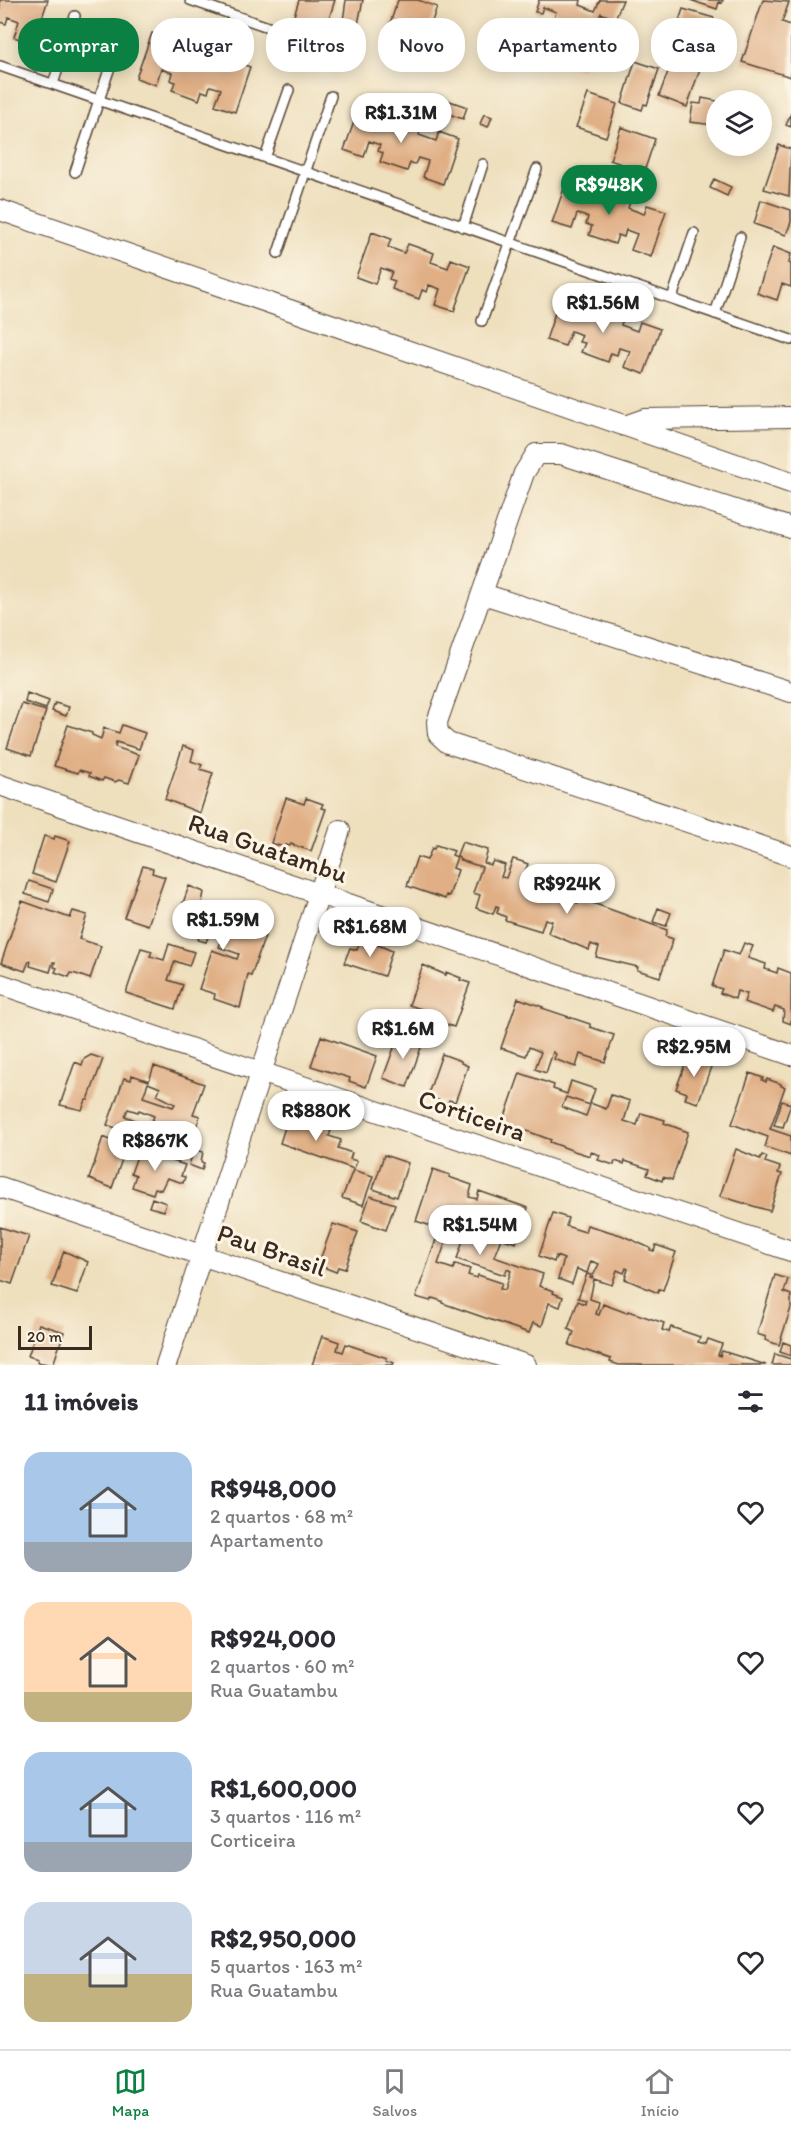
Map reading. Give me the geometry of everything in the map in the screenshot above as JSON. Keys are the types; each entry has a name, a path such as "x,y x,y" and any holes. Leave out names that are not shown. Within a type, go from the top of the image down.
{"street":[{"path":"0,210 791,483"},
{"path":"625,426 645,419 791,417"},
{"path":"791,528 561,454 536,454 524,473 437,722 438,734 448,743 791,856"},
{"path":"483,594 791,692"},
{"name":"Rua Guatambu","path":"0,785 791,1055"},
{"path":"166,1365 340,830"},
{"name":"Corticeira","path":"0,984 791,1251"},
{"name":"Pau Brasil","path":"0,1187 526,1365"}],"lane":[{"path":"190,0 266,26"},
{"path":"53,84 75,16"},
{"path":"0,66 791,340"},
{"path":"75,172 108,72"},
{"path":"265,158 289,90"},
{"path":"278,254 331,96"},
{"path":"463,226 483,164"},
{"path":"482,321 537,169"},
{"path":"672,298 694,233"},
{"path":"715,314 740,237"}],"building":[{"path":"0,0 48,0 42,18 18,18 18,21 8,17 6,24 0,22"},
{"path":"299,0 335,0 329,18 293,18"},
{"path":"346,0 363,0 359,18 343,18"},
{"path":"398,0 418,0 437,7 433,18 392,18"},
{"path":"539,0 581,0 580,5 595,11 600,0 623,0 615,18 601,13 599,18 554,18 556,12 543,7 541,13 535,12"},
{"path":"690,0 723,0 722,3 719,2 717,9"},
{"path":"763,0 789,2 782,22 791,25 791,77 742,62"},
{"path":"683,9 714,18 680,18"},
{"path":"18,24 18,38 14,37"},
{"path":"151,36 151,72 160,72 156,85 136,78"},
{"path":"639,62 651,66 651,72 658,72 647,105 644,104 642,110 622,103 632,72 639,72"},
{"path":"169,72 248,72 235,112 215,105 221,89 210,86 208,93 202,91 199,100 172,90 175,82 170,80 172,73"},
{"path":"668,72 699,72 687,107 659,96"},
{"path":"588,94 617,104 606,137 576,127"},
{"path":"702,98 706,99 706,124 690,122 693,103 701,104"},
{"path":"447,100 467,107 463,119 443,112"},
{"path":"360,105 379,111 376,120 393,126 396,117 422,126 419,135 436,141 439,132 458,139 443,184 423,177 428,161 418,158 415,164 410,163 407,171 380,162 383,153 378,151 380,145 369,141 364,157 344,150"},
{"path":"791,113 791,127 786,125"},
{"path":"484,114 492,117 488,127 480,124"},
{"path":"621,127 655,139 644,172 610,160"},
{"path":"779,145 791,149 789,196 764,189"},
{"path":"568,177 588,184 585,193 601,199 604,190 631,199 628,208 644,214 647,205 666,211 651,257 631,250 637,234 626,230 624,237 618,235 615,244 589,235 592,226 586,224 588,217 577,214 572,229 552,223"},
{"path":"714,179 731,187 727,196 710,188"},
{"path":"761,200 791,210 791,222 786,235 754,224"},
{"path":"372,232 391,239 388,247 404,253 408,244 434,253 431,262 448,268 451,259 470,266 454,311 435,305 440,289 429,285 427,292 422,290 419,299 392,289 395,281 389,279 392,272 381,268 375,284 356,277"},
{"path":"773,247 791,254 789,263 791,264 791,287 782,284 777,300 757,293"},
{"path":"561,295 581,301 577,310 594,316 597,307 624,316 621,325 637,331 640,322 660,329 644,374 624,367 630,351 619,348 617,355 611,353 608,362 581,352 585,343 579,342 582,335 571,331 565,346 546,340"},
{"path":"27,693 49,701 46,709 25,702"},
{"path":"55,703 69,707 66,716 52,711"},
{"path":"22,704 46,711 31,756 7,748"},
{"path":"68,725 92,733 101,739 104,728 119,733 122,725 145,733 139,749 116,742 115,747 139,755 129,783 104,778 102,781 89,776 90,773 79,770 78,773 54,766"},
{"path":"183,746 194,750 191,761 202,765 200,769 213,773 200,813 165,799"},
{"path":"286,798 304,804 306,798 323,804 321,808 326,809 311,851 291,844 286,845 286,848 271,843"},
{"path":"44,836 54,839 55,836 70,841 56,882 32,874"},
{"path":"462,842 488,850 484,863 491,865 493,861 505,865 501,877 506,878 513,859 520,861 528,864 523,877 548,885 547,888 555,890 556,888 563,891 565,885 578,890 573,901 578,903 579,898 667,930 665,936 673,939 660,977 637,970 638,967 596,957 599,947 591,944 589,950 548,933 552,921 545,919 541,931 505,920 506,917 497,913 499,907 496,906 493,914 476,908 480,895 473,893 482,867 460,860 457,855"},
{"path":"436,845 454,851 452,855 457,857 453,868 458,870 449,896 446,895 445,899 407,886 417,857 427,860 432,848 434,849"},
{"path":"143,866 153,869 152,873 165,877 148,925 124,917"},
{"path":"29,881 53,889 49,902 25,894"},
{"path":"189,886 204,892 201,908 208,910 206,916 265,936 251,976 248,974 240,1008 214,999 215,994 199,989 212,950 237,959 239,954 219,947 225,930 220,928 219,932 202,927 201,930 210,932 206,942 198,940 200,934 188,931 190,924 177,920"},
{"path":"22,901 70,918 73,911 87,915 79,939 101,946 90,979 71,973 69,977 55,972 57,968 54,967 55,962 50,972 30,966 31,961 25,971 1,963"},
{"path":"658,908 671,913 666,926 653,922"},
{"path":"367,940 392,951 384,976 344,963 350,948 357,950 360,941 366,943"},
{"path":"744,943 753,946 748,958 766,964 765,969 777,973 778,968 791,973 791,1024 783,1021 784,1010 775,1007 773,1012 744,1002 747,994 737,991 735,999 720,993 722,989 712,986 724,950 739,955"},
{"path":"169,944 194,952 189,966 175,961 168,980 183,985 175,1009 126,993 141,948 152,951 150,956 164,960"},
{"path":"423,965 470,983 454,1027 430,1019 433,1013 409,1005"},
{"path":"518,998 614,1035 605,1062 580,1054 576,1067 554,1059 556,1054 553,1052 546,1073 535,1069 541,1052 529,1047 526,1056 501,1048"},
{"path":"399,1034 423,1042 407,1087 383,1078"},
{"path":"321,1036 377,1056 366,1087 349,1081 350,1078 311,1066"},
{"path":"442,1054 468,1066 455,1102 449,1100 448,1103 427,1097"},
{"path":"91,1055 103,1059 82,1110 60,1105 75,1062 82,1065 84,1059"},
{"path":"688,1056 712,1064 698,1103 685,1099 687,1093 676,1089"},
{"path":"154,1066 204,1084 193,1114 200,1116 192,1140 150,1126 154,1116 139,1110 138,1112 128,1109 125,1116 135,1120 131,1133 107,1125 124,1078 131,1080 132,1075 149,1081","holes":["148,1083 160,1088 157,1095 175,1104 173,1107 143,1097"]},
{"path":"520,1073 554,1085 553,1089 567,1094 571,1081 595,1089 590,1103 606,1109 611,1095 630,1101 624,1121 637,1125 641,1113 665,1120 664,1123 688,1132 672,1180 663,1177 662,1181 647,1175 649,1169 625,1161 624,1164 615,1161 614,1165 598,1160 600,1155 591,1152 590,1156 574,1151 503,1122","holes":["566,1097 590,1105 586,1116 562,1107"]},
{"path":"750,1073 763,1078 762,1080 766,1082 767,1079 785,1087 770,1129 791,1136 791,1156 765,1147 768,1137 732,1124"},
{"path":"782,1101 791,1104 783,1127 774,1125"},
{"path":"294,1118 312,1124 318,1121 329,1126 325,1129 331,1131 329,1136 341,1140 338,1148 352,1153 350,1159 357,1161 354,1169 280,1143 287,1121"},
{"path":"103,1137 113,1141 114,1137 128,1142 112,1188 89,1179"},
{"path":"194,1149 203,1152 202,1170 189,1165"},
{"path":"736,1149 760,1159 762,1155 767,1157 765,1162 780,1167 778,1173 782,1174 770,1211 720,1196"},
{"path":"142,1151 185,1165 181,1176 185,1177 183,1183 167,1178 161,1190 155,1188 153,1194 132,1187 136,1175 131,1173 137,1156 140,1157"},
{"path":"384,1155 408,1163 397,1197 373,1189"},
{"path":"433,1169 472,1185 469,1197 477,1199 479,1191 528,1208 516,1243 501,1238 494,1257 543,1274 539,1286 563,1297 560,1307 549,1303 542,1326 533,1323 529,1333 442,1303 442,1301 432,1298 430,1301 416,1297 437,1237 446,1241 438,1264 453,1269 455,1264 470,1269 468,1275 477,1278 478,1275 502,1283 500,1289 505,1290 511,1271 507,1269 505,1275 457,1259 464,1237 443,1230 446,1219 443,1218 440,1229 416,1221","holes":["473,1210 482,1213 474,1236 465,1233"]},
{"path":"353,1170 373,1176 363,1205 342,1198"},
{"path":"370,1196 395,1204 386,1230 361,1221"},
{"path":"152,1198 166,1203 164,1211 149,1207"},
{"path":"553,1213 568,1218 566,1226 585,1232 587,1225 621,1235 650,1250 654,1251 656,1245 676,1252 663,1290 659,1289 658,1293 625,1279 628,1269 626,1268 624,1273 617,1270 612,1285 594,1279 590,1299 599,1302 596,1314 599,1315 603,1304 627,1313 628,1311 664,1323 662,1330 669,1332 671,1327 700,1337 698,1342 706,1344 708,1339 722,1344 718,1355 720,1356 722,1351 766,1365 619,1365 610,1362 611,1359 569,1345 574,1332 568,1329 578,1301 585,1304 586,1300 578,1298 587,1274 592,1278 599,1264 591,1261 587,1273 577,1269 572,1284 558,1279 564,1259 556,1256 554,1262 539,1256"},
{"path":"333,1224 358,1232 345,1269 338,1267 336,1272 318,1265"},
{"path":"0,1227 29,1236 12,1284 0,1280"},
{"path":"64,1251 88,1262 77,1294 52,1286"},
{"path":"775,1275 788,1279 784,1292 791,1295 791,1308 779,1345 757,1334"},
{"path":"39,1324 64,1332 53,1365 37,1362 38,1359 28,1356"},
{"path":"322,1336 339,1342 337,1350 343,1352 346,1344 387,1358 386,1360 394,1363 393,1365 312,1365"},
{"path":"783,1342 791,1345 791,1356 780,1352"},
{"path":"775,1354 791,1359 791,1365 772,1365"}]}
